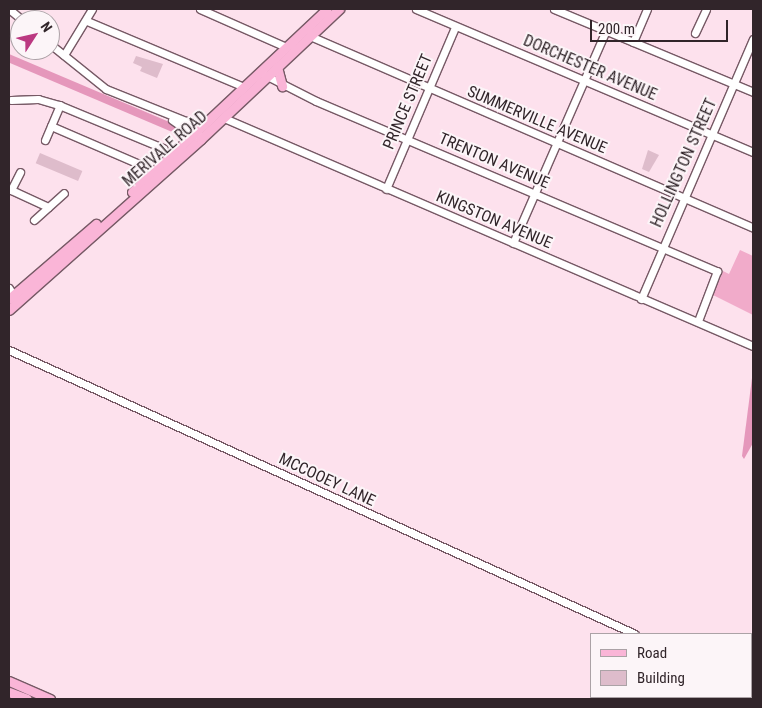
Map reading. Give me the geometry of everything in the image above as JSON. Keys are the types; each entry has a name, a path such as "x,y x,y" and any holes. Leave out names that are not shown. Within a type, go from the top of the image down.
{"main road":[{"name":"MERIVALE ROAD","path":"197,135 224,118 286,47 332,10"},
{"name":"MERIVALE ROAD","path":"9,310 11,296 197,135 244,88 277,67 310,36 332,10"},
{"path":"277,67 282,86"},
{"path":"9,681 50,699"},
{"path":"9,692 27,699"}],"street":[{"path":"64,55 92,9"},
{"path":"200,9 286,47"},
{"name":"DORCHESTER AVENUE","path":"416,9 753,152"},
{"path":"554,9 605,32 753,92"},
{"path":"633,42 647,9"},
{"path":"695,33 706,9"},
{"path":"87,20 244,88"},
{"name":"PRINCE STREET","path":"386,189 455,27"},
{"path":"513,243 605,32"},
{"name":"SUMMERVILLE AVENUE","path":"310,36 753,228"},
{"name":"HOLLINGTON STREET","path":"641,299 661,248 753,39"},
{"path":"60,52 106,89 158,112 197,135"},
{"name":"TRENTON AVENUE","path":"264,74 282,86 535,193 718,274 698,321"},
{"path":"9,100 38,100 60,105 163,148"},
{"path":"45,140 60,105"},
{"name":"KINGSTON AVENUE","path":"224,118 753,346"},
{"path":"51,126 144,166"},
{"path":"20,172 10,189 48,207"},
{"path":"34,220 64,193"},
{"name":"MCCOOEY LANE","path":"9,350 633,633"}],"shaded area":[{"path":"9,54 10,60 23,60 183,128 180,135 9,63"},
{"path":"740,250 753,256 753,315 713,295 723,271 729,274"},
{"path":"752,378 753,443 744,459 742,456"}],"building":[{"path":"136,56 163,64 157,78 140,71 142,67 133,63"},
{"path":"648,150 659,155 649,172 642,169"},
{"path":"40,153 82,171 78,181 36,163"}]}
